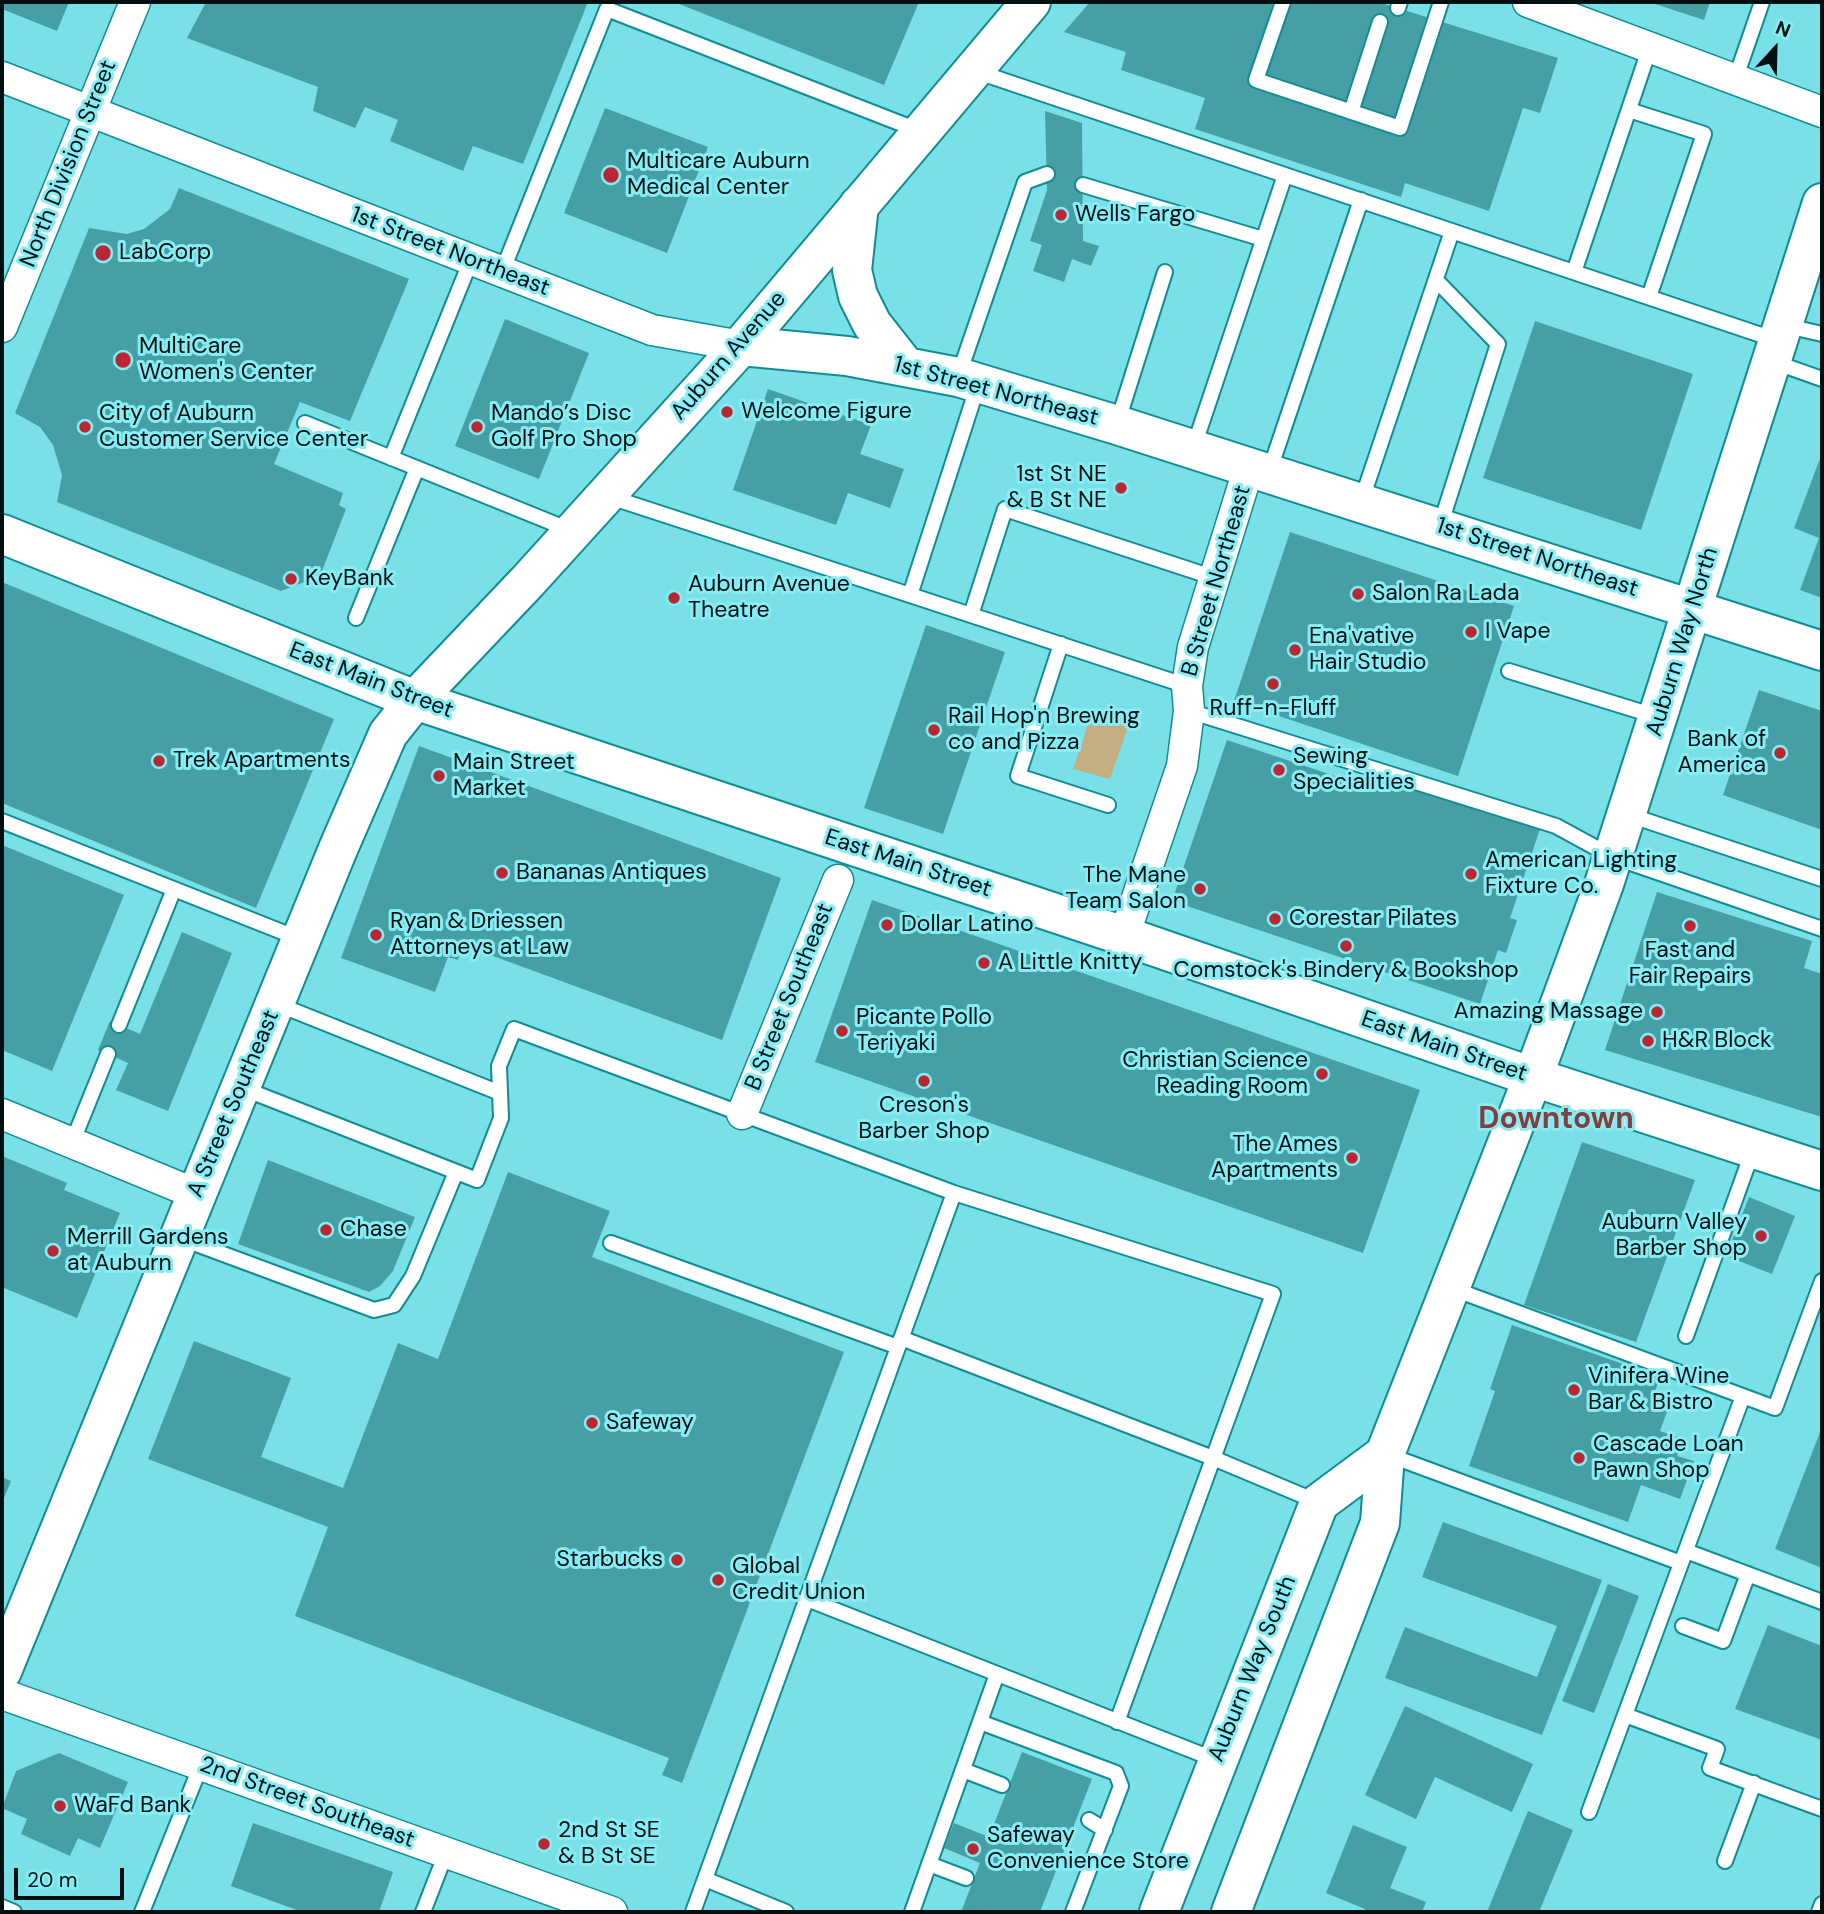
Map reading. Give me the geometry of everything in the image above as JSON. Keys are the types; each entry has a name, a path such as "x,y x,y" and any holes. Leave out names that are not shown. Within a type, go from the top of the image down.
{"main road":[{"name":"Auburn Avenue","path":"415,700 606,496 741,345 1031,2"},
{"name":"Auburn Way North","path":"1533,1077 1628,815 1822,203"},
{"path":"859,205 852,270 858,296 872,324 905,366"},
{"name":"1st Street Northeast","path":"741,345 905,366 969,380 1361,502 1822,651"},
{"name":"East Main Street","path":"2,534 415,700 1124,936 1533,1077 1822,1171"},
{"name":"A Street Southeast","path":"2,1671 240,1087 388,734 415,700"},
{"path":"1231,1912 1380,1523 1385,1454 1533,1077"},
{"path":"1319,1503 1385,1454"},
{"name":"Auburn Way South","path":"1159,1912 1319,1503"}],"street":[{"name":"North Division Street","path":"2,327 92,113 135,2"},
{"path":"1528,2 1822,112"},
{"name":"1st Street Northeast","path":"2,77 652,330 741,345"},
{"name":"B Street Northeast","path":"1124,936 1182,766 1193,648 1215,578 1259,470"},
{"name":"B Street Southeast","path":"742,1114 838,880"},
{"path":"2,1114 196,1194"},
{"name":"2nd Street Southeast","path":"2,1693 612,1912"}],"lane":[{"path":"1283,2 1256,80 1400,128 1441,2"},
{"path":"1735,80 1762,2"},
{"path":"502,272 607,9 922,132"},
{"path":"1351,112 1380,22"},
{"path":"1574,272 1650,47"},
{"path":"974,71 1249,155 1285,175 1776,342 1822,379"},
{"path":"1629,110 1704,134 1649,297"},
{"path":"910,595 1025,182 1047,174"},
{"path":"1193,449 1285,175"},
{"path":"1340,194 1345,179"},
{"path":"1083,185 1263,239"},
{"path":"1259,470 1361,200"},
{"path":"1361,502 1452,231"},
{"path":"391,458 471,260"},
{"path":"1117,425 1165,272"},
{"path":"1436,280 1498,344 1439,527"},
{"path":"1776,342 1822,334"},
{"path":"305,423 573,531"},
{"path":"356,618 417,468"},
{"path":"606,496 1061,644 1188,699 1556,826 1614,857 1822,929"},
{"path":"971,615 1005,509 1215,578"},
{"path":"1061,644 1018,776 1108,805"},
{"path":"1509,671 1659,718"},
{"path":"1628,815 1822,879"},
{"path":"2,821 301,939"},
{"path":"119,1025 174,889"},
{"path":"275,1004 500,1093"},
{"path":"240,1087 477,1180 501,1118 499,1066 514,1029 954,1193 1273,1294 1117,1722"},
{"path":"72,1143 108,1054"},
{"path":"1686,1336 1753,1148"},
{"path":"178,1238 374,1310 394,1305 413,1276 456,1172"},
{"path":"693,1912 954,1193"},
{"path":"611,1242 900,1343 1213,1458 1319,1503"},
{"path":"1450,1288 1775,1408 1822,1281"},
{"path":"1589,1812 1743,1396"},
{"path":"1385,1454 1683,1557 1748,1574 1822,1602"},
{"path":"1684,1626 1723,1641 1748,1574"},
{"path":"807,1599 1217,1760"},
{"path":"912,1912 997,1674"},
{"path":"1625,1716 1717,1749 1710,1768 1822,1809"},
{"path":"980,1722 1116,1773 1121,1786 1073,1912"},
{"path":"142,1912 201,1765"},
{"path":"963,1770 1002,1785"},
{"path":"1725,1861 1754,1783"},
{"path":"1089,1820 1105,1830"},
{"path":"423,1912 446,1853"},
{"path":"929,1864 966,1878"},
{"path":"705,1879 786,1912"},
{"path":"1819,1912 1822,1904"},
{"path":"2,1907 14,1912"}],"shaded area":[{"path":"1093,710 1130,721 1110,779 1073,769"}],"building":[{"path":"2,2 69,2 57,31 2,9"},
{"path":"206,2 588,2 523,164 473,146 463,171 390,141 398,120 365,107 355,128 313,111 318,87 187,38"},
{"path":"919,2 884,85 679,4"},
{"path":"1090,2 1378,2 1558,58 1540,113 1523,108 1489,211 1405,183 1401,197 1195,129 1205,98 1121,70 1126,52 1064,32"},
{"path":"1649,2 1710,2 1704,20"},
{"path":"605,108 708,147 667,253 564,213"},
{"name":"Wells Fargo","path":"1045,111 1082,123 1083,241 1099,246 1091,266 1072,259 1064,282 1033,271 1042,245 1030,241 1047,190"},
{"path":"179,188 409,279 350,421 300,402 274,464 343,493 339,505 346,509 320,576 281,591 57,502 62,475 53,445 40,427 15,413 89,228 127,234 144,229 170,209"},
{"path":"505,319 589,353 539,479 455,446"},
{"path":"1535,321 1693,374 1641,530 1483,478"},
{"path":"768,389 871,425 860,454 904,469 890,508 848,493 836,525 733,490"},
{"path":"1822,453 1822,598 1800,590 1819,538 1794,528"},
{"path":"1290,532 1514,606 1458,776 1234,701"},
{"name":"Trek Apartments","path":"2,582 334,719 256,908 2,803"},
{"name":"Rail Hop'n Brewing co and Pizza","path":"926,625 1005,652 943,834 864,808"},
{"name":"Bank of America","path":"1759,690 1822,711 1822,830 1723,795"},
{"path":"1227,740 1377,790 1382,777 1540,829 1510,918 1517,920 1506,953 1498,950 1480,1004 1172,901"},
{"path":"419,746 781,878 722,1040 463,945 458,960 448,957 435,992 341,958"},
{"path":"2,845 124,895 52,1071 2,1050"},
{"path":"1657,892 1812,941 1804,968 1822,974 1822,1117 1605,1050"},
{"path":"872,900 1420,1090 1363,1253 815,1062"},
{"path":"182,932 232,953 168,1111 116,1090 128,1063 98,1050 110,1021 140,1034"},
{"path":"1582,1142 1695,1180 1636,1342 1524,1305"},
{"name":"Merrill Gardens at Auburn","path":"2,1156 67,1183 64,1190 120,1213 77,1318 4,1288 2,1294"},
{"name":"Chase","path":"268,1160 415,1217 393,1271 380,1286 369,1292 238,1244"},
{"name":"Safeway","path":"508,1172 610,1211 592,1257 844,1352 682,1783 662,1775 669,1758 295,1616 328,1527 148,1459 194,1341 291,1378 261,1457 343,1488 398,1343 438,1359"},
{"name":"Auburn Valley Barber Shop","path":"1749,1197 1795,1216 1772,1274 1726,1256"},
{"path":"1512,1325 1660,1377 1651,1403 1668,1409 1660,1431 1683,1439 1677,1456 1694,1461 1680,1499 1641,1485 1628,1522 1469,1466 1495,1391 1490,1389"},
{"path":"1822,1427 1822,1568 1775,1549"},
{"path":"2,1477 11,1481 2,1503"},
{"path":"1443,1522 1602,1580 1542,1735 1385,1678 1405,1627 1537,1677 1557,1626 1422,1577"},
{"path":"1608,1584 1639,1596 1594,1713 1562,1701"},
{"path":"1768,1625 1822,1646 1822,1740 1735,1709"},
{"path":"1405,1706 1533,1764 1512,1812 1435,1777 1416,1819 1365,1795"},
{"path":"1022,1752 1092,1779 1040,1912 961,1912 980,1863 944,1848 954,1823 989,1837"},
{"name":"WaFd Bank","path":"59,1753 128,1782 100,1848 78,1838 70,1856 21,1834 27,1819 2,1808 16,1771"},
{"path":"1528,1811 1573,1830 1539,1912 1487,1912"},
{"path":"253,1823 393,1872 379,1912 302,1912 231,1886"},
{"path":"1353,1825 1407,1847 1390,1888 1426,1902 1422,1912 1364,1912 1365,1909 1326,1893"}],"place":[{"name":"Multicare Auburn Medical Center","path":"611,175"},
{"name":"Wells Fargo","path":"1061,215"},
{"name":"LabCorp","path":"103,253"},
{"name":"MultiCare Women's Center","path":"123,360"},
{"name":"Welcome Figure","path":"727,412"},
{"name":"City of Auburn Customer Service Center","path":"85,427"},
{"name":"Mando’s Disc Golf Pro Shop","path":"477,427"},
{"name":"1st St NE & B St NE","path":"1121,488"},
{"name":"KeyBank","path":"291,579"},
{"name":"Salon Ra Lada","path":"1358,594"},
{"name":"Auburn Avenue Theatre","path":"674,598"},
{"name":"I Vape","path":"1471,632"},
{"name":"Ena'vative Hair Studio","path":"1295,650"},
{"name":"Ruff-n-Fluff","path":"1273,684"},
{"name":"Rail Hop'n Brewing co and Pizza","path":"934,730"},
{"name":"Bank of America","path":"1780,753"},
{"name":"Trek Apartments","path":"159,761"},
{"name":"Sewing Specialities","path":"1279,770"},
{"name":"Main Street Market","path":"439,776"},
{"name":"Bananas Antiques","path":"502,873"},
{"name":"American Lighting Fixture Co.","path":"1471,874"},
{"name":"The Mane Team Salon","path":"1200,889"},
{"name":"Corestar Pilates","path":"1275,919"},
{"name":"Dollar Latino","path":"887,925"},
{"name":"Fast and Fair Repairs","path":"1690,926"},
{"name":"Ryan & Driessen Attorneys at Law","path":"376,935"},
{"name":"Comstock's Bindery & Bookshop","path":"1346,946"},
{"name":"A Little Knitty","path":"984,963"},
{"name":"Amazing Massage","path":"1657,1012"},
{"name":"Picante Pollo Teriyaki","path":"842,1031"},
{"name":"H&R Block","path":"1648,1041"},
{"name":"Christian Science Reading Room","path":"1322,1074"},
{"name":"Creson's Barber Shop","path":"924,1081"},
{"name":"The Ames Apartments","path":"1352,1158"},
{"name":"Chase","path":"326,1230"},
{"name":"Auburn Valley Barber Shop","path":"1761,1236"},
{"name":"Merrill Gardens at Auburn","path":"53,1251"},
{"name":"Vinifera Wine Bar & Bistro","path":"1574,1390"},
{"name":"Safeway","path":"592,1423"},
{"name":"Cascade Loan Pawn Shop","path":"1579,1458"},
{"name":"Starbucks","path":"677,1560"},
{"name":"Global Credit Union","path":"718,1580"},
{"name":"WaFd Bank","path":"60,1806"},
{"name":"2nd St SE & B St SE","path":"544,1844"},
{"name":"Safeway Convenience Store","path":"973,1849"}],"district":[{"name":"Downtown","path":"1556,1120"}]}
